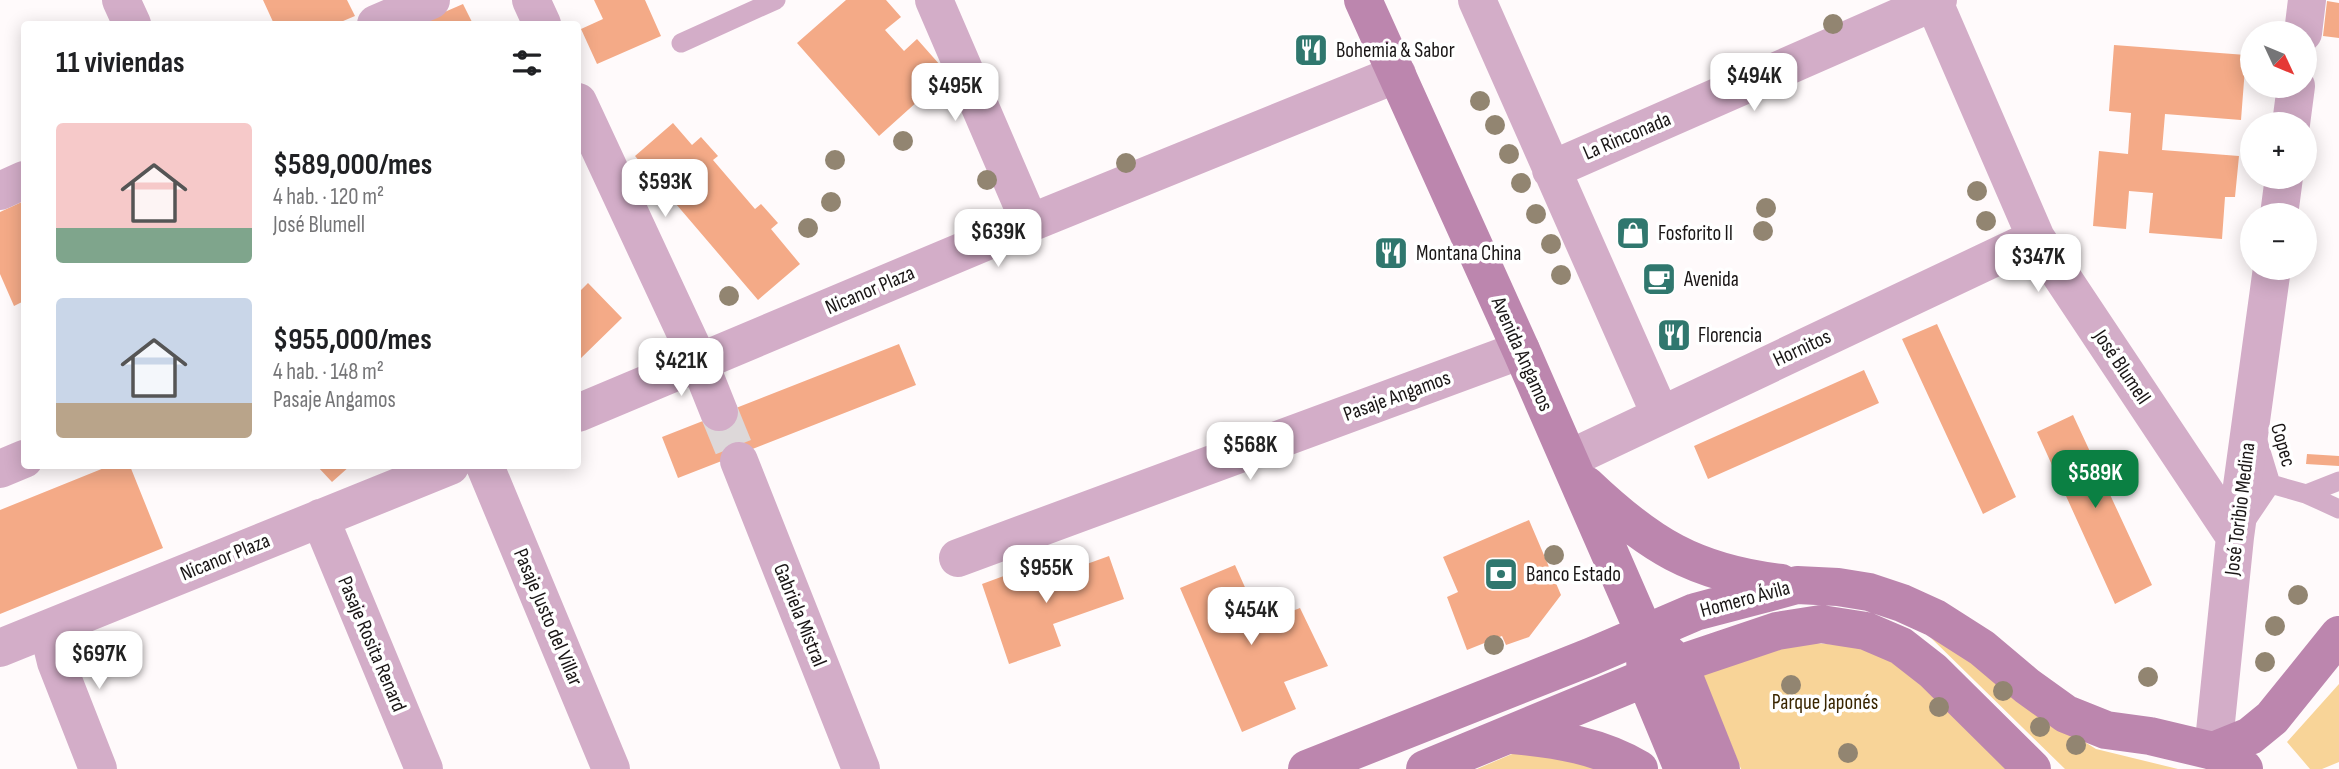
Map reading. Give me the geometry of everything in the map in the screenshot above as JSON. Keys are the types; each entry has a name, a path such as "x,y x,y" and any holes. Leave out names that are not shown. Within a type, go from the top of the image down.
{"main road":[{"name":"Avenida Angamos","path":"1363,0 1662,672 1721,769"},
{"path":"1572,467 1620,517 1676,555 1731,575 1797,585"},
{"name":"Homero Ávila","path":"1307,769 1590,657 1695,612 1797,585 1869,592 1902,603 1935,618 1982,648 2066,714 2106,730 2150,736 2228,760"},
{"name":"Homero Ávila","path":"1425,769 1662,672 1761,636 1821,624 1866,631 1901,646 1923,662 2032,769"},
{"path":"2228,760 2250,736 2272,718 2339,635"},
{"name":"Avenida Angamos","path":"1662,672 1683,769"},
{"path":"2266,769 2264,751 2272,718"},
{"path":"1511,735 1592,748 1639,769"}],"street":[{"path":"121,0 131,21"},
{"path":"383,21 431,0"},
{"path":"531,0 541,21"},
{"path":"934,0 1030,223"},
{"path":"1477,0 1660,414"},
{"path":"2304,21 2307,0"},
{"name":"La Rinconada","path":"1551,170 1935,1"},
{"name":"José Blumell","path":"1935,1 2036,238 2235,537"},
{"name":"Nicanor Plaza","path":"581,412 1030,223 1396,74"},
{"path":"581,108 699,362 719,412"},
{"path":"0,191 21,181"},
{"name":"Hornitos","path":"1572,467 1660,414 2036,238"},
{"name":"José Toribio Medina","path":"2228,760 2235,537 2270,280"},
{"name":"Pasaje Angamos","path":"958,558 1521,350"},
{"path":"0,469 21,459"},
{"name":"Gabriela Mistral","path":"739,461 861,769"},
{"name":"Nicanor Plaza","path":"0,648 442,469"},
{"name":"Pasaje Justo del Villar","path":"486,469 611,769"},
{"name":"Pasaje Rosita Renard","path":"320,518 424,769"},
{"path":"48,628 56,662 98,769"}],"lane":[{"path":"681,43 776,0"},
{"name":"Copec","path":"2252,419 2271,484"},
{"name":"Copec","path":"2306,494 2339,481"},
{"name":"Copec","path":"2235,537 2271,484"},
{"name":"Copec","path":"2271,484 2306,494 2339,509"}],"green space":[{"path":"1936,627 2056,724 2096,749 2178,769 2065,769 1928,635"},
{"name":"Parque Japonés","path":"1780,640 1887,649 2018,769 1741,769 1701,670"},
{"path":"2339,684 2339,762 2322,769 2310,769 2287,742"},
{"path":"1519,751 1608,769 1477,769"}],"building":[{"path":"263,0 347,0 355,16 343,21 273,21"},
{"path":"594,0 645,0 661,36 597,64 581,29 603,19"},
{"path":"846,0 886,0 901,17 885,30 904,51 917,39 948,74 879,136 797,43"},
{"path":"2327,1 2339,3 2339,38 2323,36"},
{"path":"463,4 472,21 424,21"},
{"path":"2114,45 2240,55 2240,98 2243,98 2240,120 2165,114 2162,150 2239,156 2235,197 2225,197 2222,239 2149,233 2153,193 2129,191 2126,229 2093,226 2099,151 2128,154 2131,113 2109,111"},
{"path":"673,123 692,145 701,137 718,156 713,160 755,209 761,204 778,223 771,229 800,264 758,300 635,156"},
{"path":"21,202 21,302 14,306 0,274 0,212"},
{"path":"588,283 622,318 581,358 581,290"},
{"path":"1937,324 2016,497 1983,514 1902,339"},
{"path":"899,344 916,385 678,478 662,437"},
{"path":"1864,370 1879,403 1708,479 1694,446"},
{"path":"2073,415 2152,585 2115,604 2037,432"},
{"path":"2307,454 2339,456 2339,466 2306,464"},
{"path":"102,469 131,469 163,548 0,614 0,510"},
{"path":"320,469 347,469 332,482"},
{"name":"Banco Estado","path":"1529,520 1561,595 1529,637 1506,645 1502,636 1467,650 1447,597 1458,592 1443,557"},
{"path":"1109,556 1124,599 1053,624 1061,646 1009,664 982,584 1034,565 1039,580 1051,576 1055,587 1077,580 1073,569"},
{"path":"1235,565 1261,623 1300,608 1328,666 1284,682 1296,709 1242,732 1180,588"}],"tunnel":[{"path":"719,412 739,461"}],"place":[{"name":"Bohemia & Sabor","path":"1311,50"},
{"name":"Fosforito II","path":"1633,233"},
{"name":"Montana China","path":"1391,253"},
{"name":"Avenida","path":"1659,279"},
{"name":"Florencia","path":"1674,335"},
{"name":"Banco Estado","path":"1501,574"}]}
